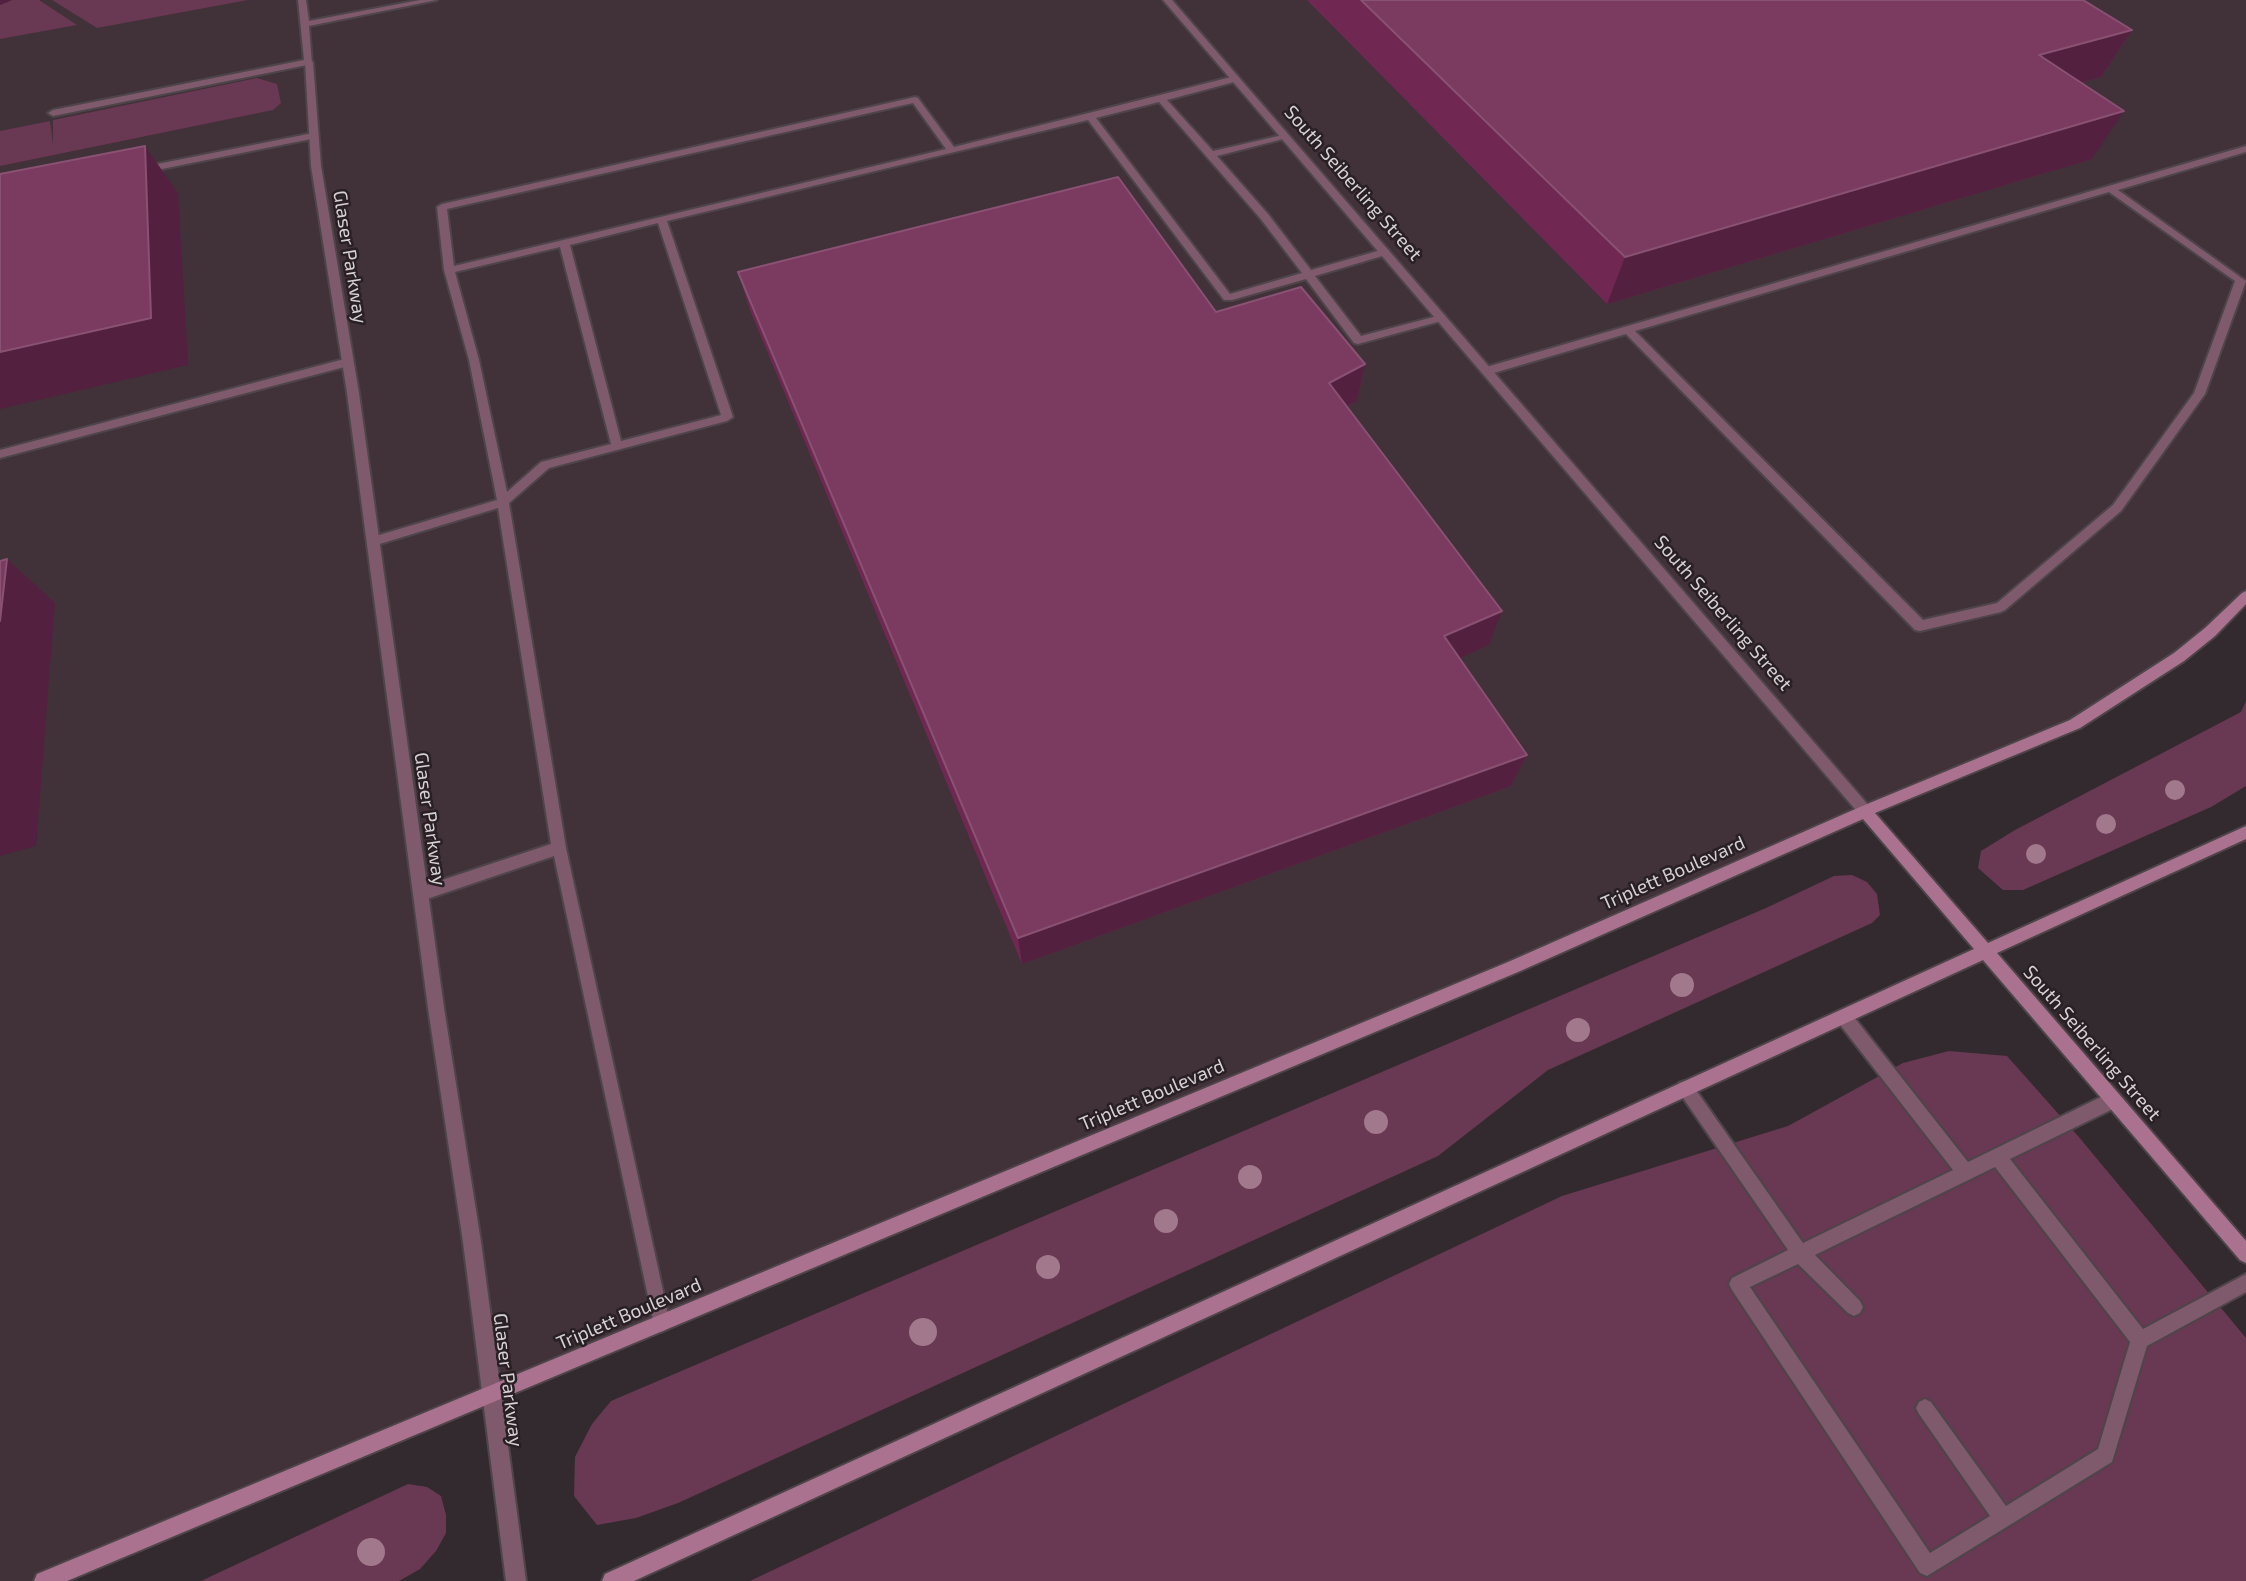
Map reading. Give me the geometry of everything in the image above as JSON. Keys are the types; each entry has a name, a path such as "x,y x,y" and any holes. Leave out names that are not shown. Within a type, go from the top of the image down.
{"main road":[{"name":"Triplett Boulevard","path":"44,1581 1513,967 1866,811 2075,724 2179,657 2210,632 2246,596"},
{"name":"South Seiberling Street","path":"1866,811 2246,1254"},
{"path":"612,1581 2246,832"}],"street":[{"name":"Glaser Parkway","path":"302,0 313,136 348,362 516,1581"},
{"path":"306,24 432,0"},
{"name":"South Seiberling Street","path":"1167,0 1866,811"},
{"path":"53,113 309,62"},
{"path":"450,270 1090,117 1235,79"},
{"path":"1161,98 1264,216 1358,340 1441,318"},
{"path":"661,1323 559,848 503,502 474,360 450,270 442,207 915,100 951,150"},
{"path":"1090,117 1228,298 1385,252"},
{"path":"136,172 313,136"},
{"path":"1209,155 1284,136"},
{"path":"1487,371 2246,149"},
{"path":"1628,330 1920,626 2001,607 2118,508 2199,394 2241,280 2112,190"},
{"path":"373,541 503,502 545,465 727,417 662,220"},
{"path":"564,243 617,446"},
{"path":"0,454 348,362"},
{"path":"421,894 559,848"},
{"path":"1844,1017 1965,1172"},
{"path":"1685,1089 1801,1254 1854,1307"},
{"path":"2113,1100 1738,1284 1927,1566 2105,1455 2140,1340 2246,1283"},
{"path":"1998,1157 2140,1340"},
{"path":"1925,1408 2003,1518"}],"shaded area":[{"path":"0,0 2246,0 2246,596 2210,632 2075,724 44,1581 0,1581"},
{"path":"12,0 39,0 77,25 0,39 0,5"},
{"path":"52,0 248,0 97,28"},
{"path":"257,78 277,84 281,103 273,110 0,166 0,131 50,121 53,144 53,120"},
{"path":"2246,701 2246,786 2211,807 2023,890 2003,890 1978,868 1981,851 2015,830 2241,712"},
{"path":"1852,875 1867,882 1877,894 1880,915 1872,923 1548,1070 1438,1156 678,1503 636,1518 597,1525 574,1496 575,1457 592,1424 611,1401 1766,908 1834,876"},
{"path":"1949,1051 2007,1056 2078,1136 2246,1338 2246,1581 750,1581 1562,1196 1788,1126 1903,1063"},
{"path":"408,1484 427,1487 441,1496 446,1515 446,1533 436,1551 420,1569 399,1581 201,1581"}],"building":[{"path":"1361,0 2083,0 2132,30 2039,55 2124,111 1625,257"},
{"path":"145,146 151,318 0,352 0,174"},
{"path":"1118,177 1216,312 1301,287 1365,364 1329,383 1502,611 1444,636 1527,755 1018,938 738,272"},
{"path":"7,559 0,621 0,561"}]}
